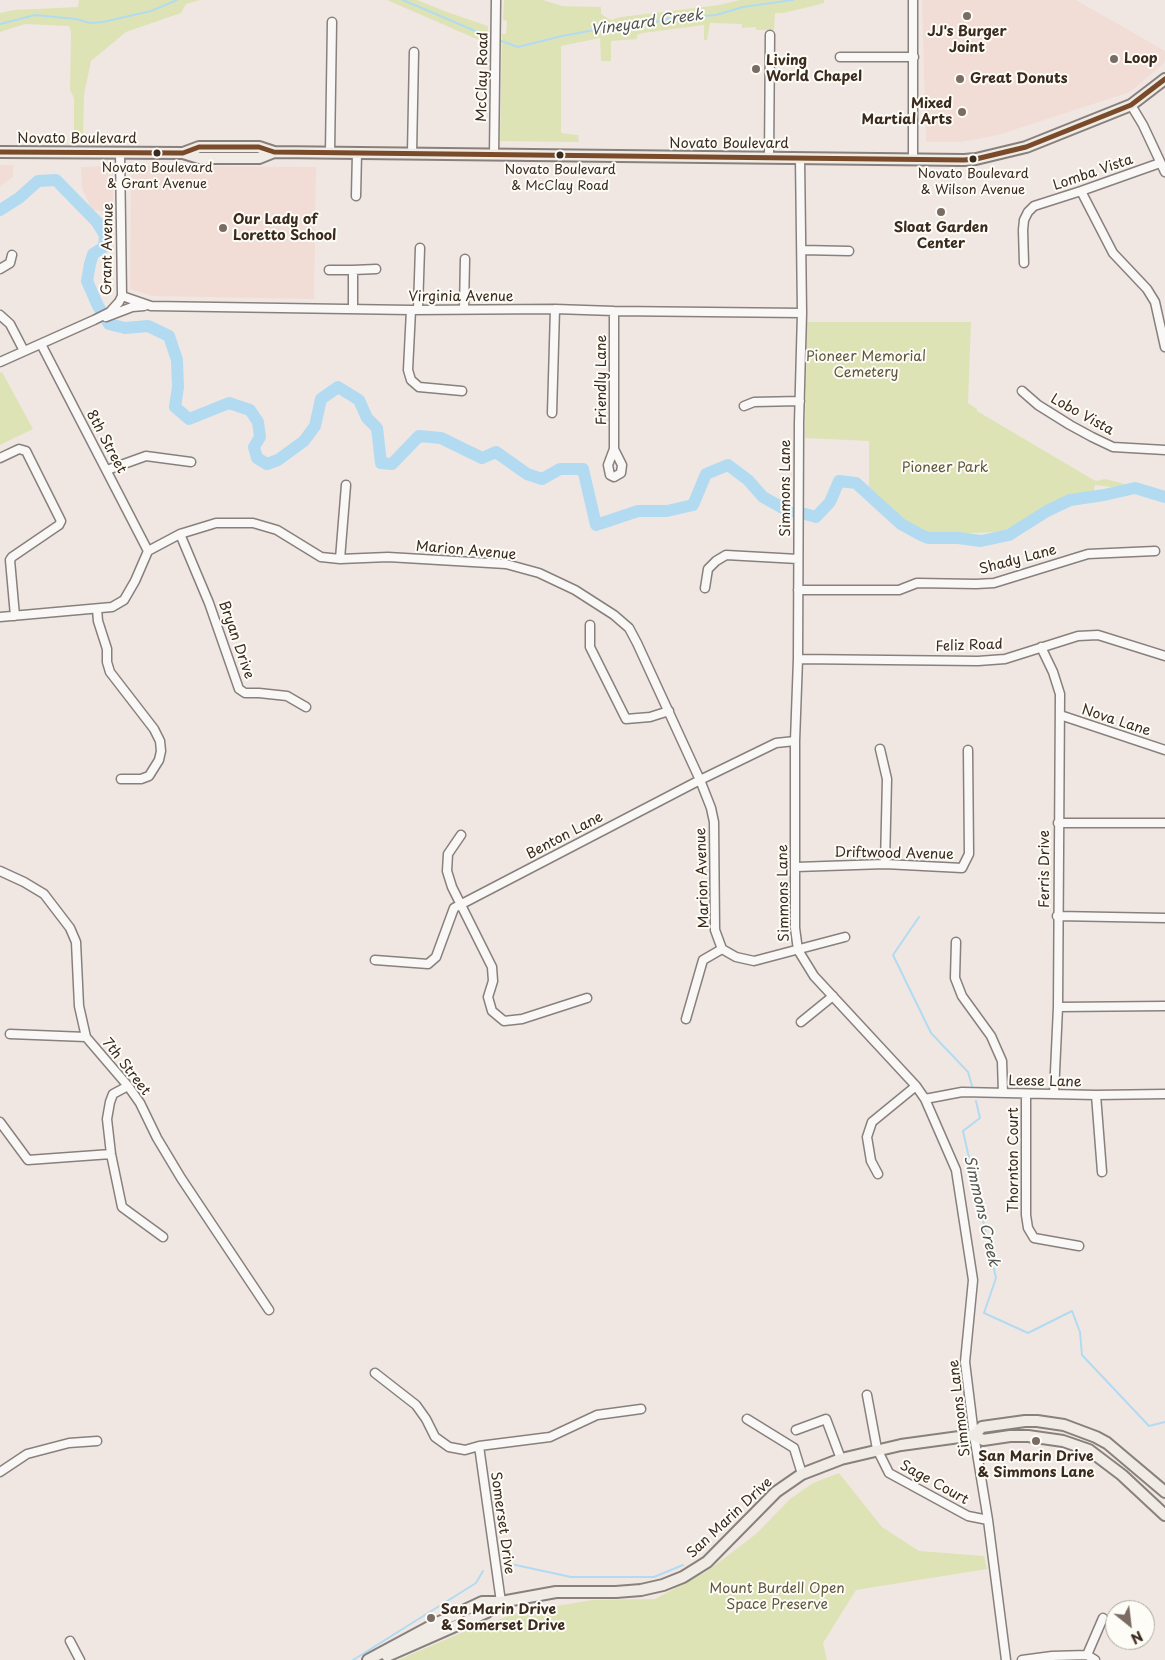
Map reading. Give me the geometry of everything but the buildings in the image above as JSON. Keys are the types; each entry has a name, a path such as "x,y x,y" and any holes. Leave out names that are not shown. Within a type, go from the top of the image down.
{"main road":[{"name":"Novato Boulevard","path":"0,152 183,153 199,158 259,158 274,152 330,152 976,159 1015,150 1131,106 1165,79"},
{"name":"San Marin Drive","path":"368,1660 435,1624 482,1602 501,1602 556,1592 641,1590 663,1585 683,1577 707,1562 776,1492 802,1474 841,1459 877,1449 974,1435 982,1427 1025,1421 1064,1425 1107,1443 1144,1472 1165,1492"},
{"name":"San Marin Drive","path":"974,1435 983,1440 1010,1436 1028,1436 1063,1441 1089,1450 1122,1475 1165,1515"},
{"name":"San Marin Drive","path":"380,1660 487,1612 501,1602"}],"street":[{"name":"McClay Road","path":"494,155 496,0"},
{"path":"913,0 913,159"},
{"path":"330,152 332,22"},
{"path":"769,158 770,36"},
{"path":"412,153 414,52"},
{"path":"840,57 914,57"},
{"path":"1131,106 1143,124 1165,172"},
{"name":"Grant Avenue","path":"108,315 122,296 120,152"},
{"path":"356,196 358,153"},
{"name":"Simmons Lane","path":"800,158 802,313 798,659 795,741 795,928 798,950 814,976 916,1086 925,1099 956,1170 973,1280 965,1362 1006,1660"},
{"name":"Lomba Vista","path":"1024,262 1022,230 1028,212 1034,206 1081,192 1160,163"},
{"path":"1081,192 1113,253 1147,288 1155,302 1165,347"},
{"path":"420,248 408,370 411,380 419,387 462,391"},
{"path":"802,250 849,251"},
{"path":"0,269 10,263 12,255"},
{"path":"464,309 465,259"},
{"path":"329,270 376,269"},
{"path":"353,270 353,309"},
{"name":"Virginia Avenue","path":"122,296 151,306 802,313"},
{"path":"0,362 94,320 132,307 151,306"},
{"path":"552,413 555,309"},
{"name":"Friendly Lane","path":"614,312 614,449"},
{"path":"0,315 10,324 24,351"},
{"name":"8th Street","path":"40,344 148,551"},
{"name":"Lobo Vista","path":"1022,391 1038,405 1070,425 1113,447 1165,450"},
{"path":"744,406 754,402 800,401"},
{"path":"0,458 19,449 26,451 61,521 10,560 15,616"},
{"path":"107,470 146,456 190,462"},
{"path":"340,559 346,485"},
{"name":"Marion Avenue","path":"148,551 180,534 216,523 253,523 277,530 321,557 340,559 388,557 506,564 539,573 556,581 575,590 614,615 629,628 669,711 711,808 714,822 715,930 722,949"},
{"name":"Bryan Drive","path":"180,534 209,603 239,689 245,694 259,693 287,696 306,707"},
{"path":"0,617 112,607 124,600 148,551"},
{"name":"Shady Lane","path":"798,590 899,590 917,584 985,584 1088,554 1155,551"},
{"path":"704,588 708,569 716,561 726,556 798,559"},
{"path":"97,609 98,621 107,649 107,662 110,672 154,729 160,741 161,751 159,760 149,776 141,779 121,779"},
{"path":"590,625 590,647 626,719 650,717 669,711"},
{"name":"Feliz Road","path":"798,659 996,660 1005,659 1078,636 1098,635 1165,656"},
{"name":"Ferris Drive","path":"1042,647 1060,694 1057,916 1058,1007 1054,1094"},
{"name":"Nova Lane","path":"1060,715 1165,750"},
{"name":"Benton Lane","path":"375,960 428,964 436,957 454,908 700,780 776,743 795,741"},
{"path":"880,749 886,779 885,864"},
{"name":"Driftwood Avenue","path":"796,867 885,864 962,868 969,854 968,750"},
{"path":"1058,823 1165,823"},
{"path":"461,835 448,854 447,871 452,887 492,967 493,981 488,997 492,1011 504,1021 522,1019 587,998"},
{"name":"7th Street","path":"0,871 44,894 70,928 76,942 79,1006 86,1038 128,1086 140,1103 157,1138 181,1178 269,1310"},
{"path":"1057,916 1165,918"},
{"path":"686,1019 703,960 722,949 736,957 754,962 845,937"},
{"path":"956,942 955,978 962,996 991,1036 1002,1061 1003,1093"},
{"path":"801,1022 833,996"},
{"path":"1058,1007 1165,1006"},
{"path":"10,1034 86,1038"},
{"path":"128,1086 113,1094 107,1119 111,1154 122,1207 163,1237"},
{"path":"878,1174 871,1161 867,1137 872,1122 916,1086"},
{"name":"Leese Lane","path":"925,1099 962,1092 1096,1095 1165,1094"},
{"name":"Thornton Court","path":"1026,1094 1026,1215 1028,1228 1034,1238 1079,1246"},
{"path":"1096,1095 1102,1172"},
{"path":"0,1122 28,1160 111,1154"},
{"path":"375,1373 416,1406 426,1419 435,1437 448,1447 465,1450 479,1446 550,1438 597,1415 641,1409"},
{"name":"Sage Court","path":"867,1394 877,1449 889,1473 968,1516 988,1520"},
{"path":"748,1419 794,1448 802,1474"},
{"path":"796,1430 826,1419 841,1459"},
{"path":"0,1472 27,1454 69,1443 97,1441"},
{"name":"Somerset Drive","path":"479,1446 501,1602"},
{"path":"1087,1655 1103,1618"},
{"path":"70,1641 80,1660"},
{"path":"1022,1660 1052,1656 1087,1655 1095,1660"}],"shaded area":[{"path":"922,0 1076,0 1165,51 1165,60 1163,64 1130,92 998,135 961,142 926,142"},
{"path":"0,165 13,165 13,177 0,186"},
{"path":"108,166 113,173 113,212 92,210 82,188 81,167"},
{"name":"Our Lady of Loretto School","path":"131,166 316,167 314,299 152,296 130,289"}],"green space":[{"path":"79,0 200,0 186,4 181,13 126,32 91,61 84,95 83,141 74,142 74,98 70,90 71,32 69,26 25,24 0,32 0,13 14,10 78,7"},
{"path":"387,0 417,0 488,26 488,44"},
{"path":"504,0 543,0 562,6 601,7 601,14 611,20 621,17 719,5 740,0 824,0 824,3 783,13 775,13 774,30 756,30 756,27 742,28 742,24 710,23 707,40 704,40 704,25 643,33 637,35 637,39 611,41 611,61 601,61 600,38 561,46 561,133 578,135 579,142 500,141 502,34 506,34 507,21 503,20"},
{"name":"Pioneer Park","path":"807,322 971,322 968,403 977,411 1096,481 1105,479 1165,494 1095,485 1093,494 1084,496 1022,525 997,532 971,533 946,541 921,535 900,516 882,512 869,497 869,441 805,438"},
{"path":"2,372 33,429 0,445 0,373"},
{"name":"Mount Burdell Open Space Preserve","path":"839,1473 882,1527 919,1551 984,1556 987,1569 856,1590 823,1643 827,1660 398,1660 461,1633 520,1612 592,1600 655,1599 706,1572 756,1534 790,1499 813,1483"}],"waterway":[{"path":"0,24 35,15 76,19 90,23 103,22 151,11 177,0"},
{"name":"Vineyard Creek","path":"403,0 487,36"},
{"name":"Vineyard Creek","path":"501,41 518,47 589,31 622,27 632,28 667,19 716,15 743,7 793,0"},
{"path":"0,210 19,198 38,181 56,180 97,222 105,235 104,247 93,254 87,281 98,306 109,324 125,328 148,326 169,336 177,360 178,387 175,407 189,419 229,403 250,410 258,422 260,437 254,447 257,458 267,464 278,460 304,441 315,426 321,399 338,387 359,400 367,418 377,428 381,463 392,464 419,436 441,438 482,458 496,452 527,474 542,479 560,469 583,469 596,525 638,511 667,511 693,505 706,474 728,465 748,480 763,497 790,512"},
{"path":"805,514 816,517 830,502 839,481 856,483 901,524 921,535 928,538 958,538 981,541 1009,535 1047,511 1070,500 1135,488 1165,497"},
{"name":"Simmons Creek","path":"919,917 893,955 931,1033 968,1072 972,1086"},
{"name":"Simmons Creek","path":"976,1101 980,1118 963,1131 996,1278 984,1313 1028,1333 1072,1311 1080,1332 1082,1355 1149,1426 1165,1422"},
{"path":"751,1498 762,1482"},
{"path":"511,1564 571,1577 654,1577 683,1565"},
{"path":"353,1660 476,1583 483,1571"}],"transit line":[{"path":"0,152 183,153 199,147 259,147 274,152 964,160 1026,147 1131,105 1165,79"}],"place":[{"name":"JJ's Burger Joint","path":"967,16"},
{"name":"Loop","path":"1114,59"},
{"name":"Living World Chapel","path":"756,69"},
{"name":"Great Donuts","path":"960,79"},
{"name":"Mixed Martial Arts","path":"962,112"},
{"name":"Novato Boulevard & Grant Avenue","path":"157,153"},
{"name":"Novato Boulevard & McClay Road","path":"560,155"},
{"name":"Novato Boulevard & Wilson Avenue","path":"973,159"},
{"name":"Sloat Garden Center","path":"941,212"},
{"name":"Our Lady of Loretto School","path":"223,228"},
{"name":"San Marin Drive & Simmons Lane","path":"1036,1441"},
{"name":"San Marin Drive & Somerset Drive","path":"431,1618"}],"park label":[{"name":"Pioneer Memorial Cemetery","path":"866,366"}]}
